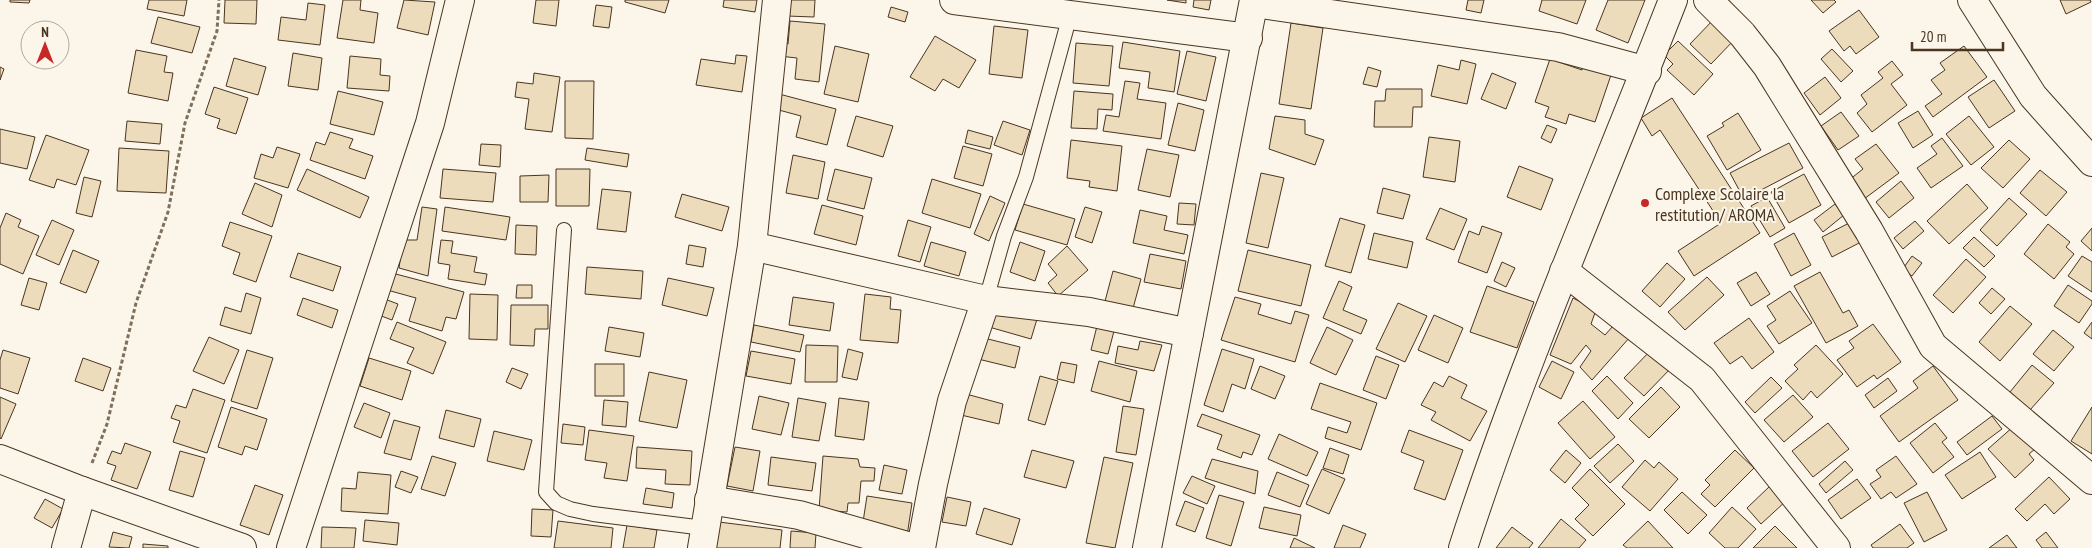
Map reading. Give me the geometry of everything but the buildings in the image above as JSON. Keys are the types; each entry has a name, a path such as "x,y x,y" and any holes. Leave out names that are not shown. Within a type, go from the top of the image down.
{"street":[{"path":"291,548 430,122 460,0"},
{"path":"703,538 752,246 777,0"},
{"path":"954,0 1248,38"},
{"path":"1462,548 1490,462 1564,271 1647,71 1673,0"},
{"path":"1708,0 1742,34 1767,66 1869,231 1933,346 2092,480"},
{"path":"1147,548 1254,1 1558,47 1647,71"},
{"path":"1978,2 2033,96 2092,162"},
{"path":"752,246 986,300 1089,312 1189,333"},
{"path":"1564,271 1702,379 1836,548"},
{"path":"921,548 952,400 986,300"},
{"path":"0,458 82,491 242,548"},
{"path":"66,548 82,491"},
{"path":"709,500 799,515 914,548"}],"lane":[{"path":"986,300 1004,236 1026,177 1070,15"},
{"path":"564,230 546,492 556,503 570,509 703,538"}],"path":[{"path":"82,491 107,424 136,303 168,212 185,123 217,31 219,0"}],"place":[{"name":"Complexe Scolaire la restitution/ AROMA","path":"1645,203"}]}
